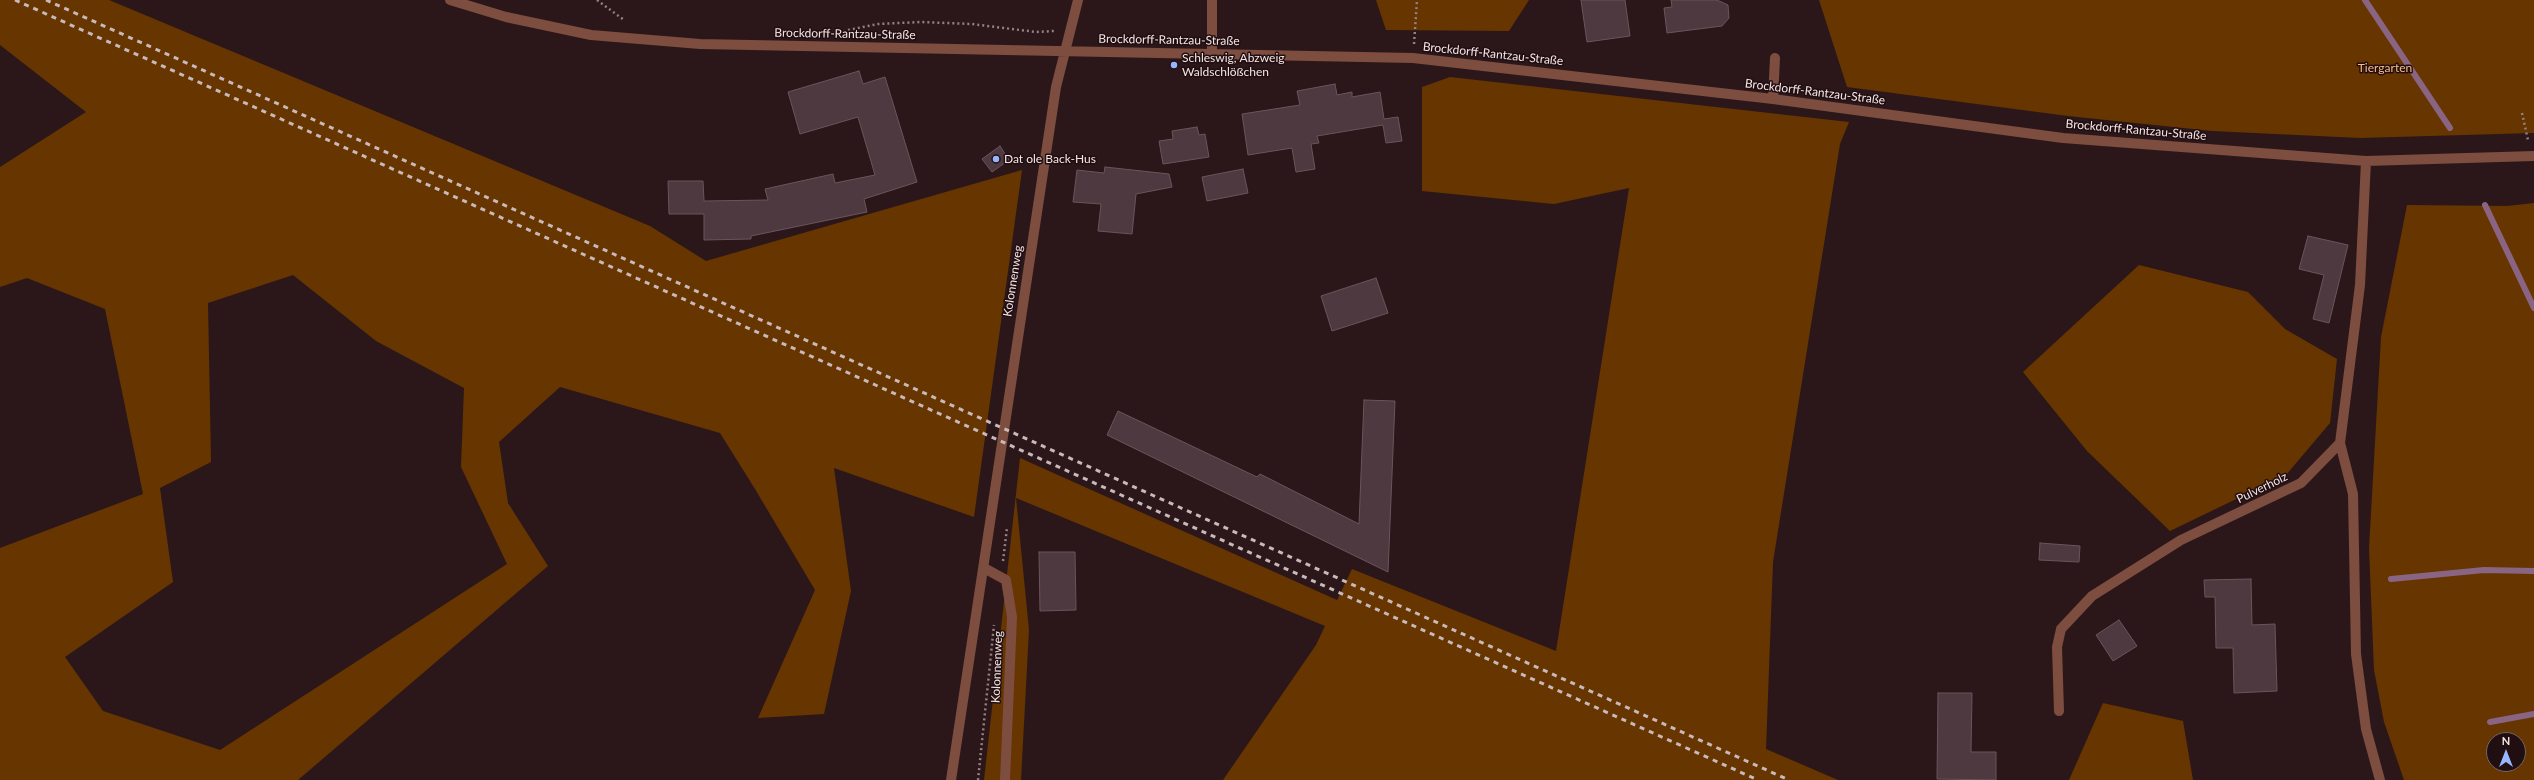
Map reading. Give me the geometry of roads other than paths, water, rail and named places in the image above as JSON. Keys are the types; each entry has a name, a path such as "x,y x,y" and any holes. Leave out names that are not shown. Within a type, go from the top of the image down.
{"street":[{"name":"Brockdorff-Rantzau-Straße","path":"450,0 506,17 591,34 700,44 1412,58 1773,99 2063,138 2366,162 2533,156"},
{"name":"Kolonnenweg","path":"951,780 1054,103 1078,0"},
{"path":"1212,0 1212,54"},
{"path":"1773,99 1775,58"},
{"path":"2366,162 2360,285 2340,443 2353,494 2356,654 2366,728 2380,780"},
{"name":"Pulverholz","path":"2059,710 2057,647 2061,629 2092,596 2181,540 2300,483 2340,443"},
{"name":"Kolonnenweg","path":"984,568 1006,580 1012,617 1005,780"}],"waterway":[{"path":"2365,0 2450,128"},
{"path":"2485,205 2534,308"},
{"path":"2391,579 2484,570 2534,571"},
{"path":"2490,722 2534,714"}],"railway":[{"path":"15,0 1758,780"},
{"path":"46,0 1789,780"}],"place":[{"name":"Schleswig, Abzweig Waldschlößchen","path":"1174,65"},
{"name":"Dat ole Back-Hus","path":"996,159"}],"park label":[{"name":"Tiergarten","path":"2385,68"}]}
